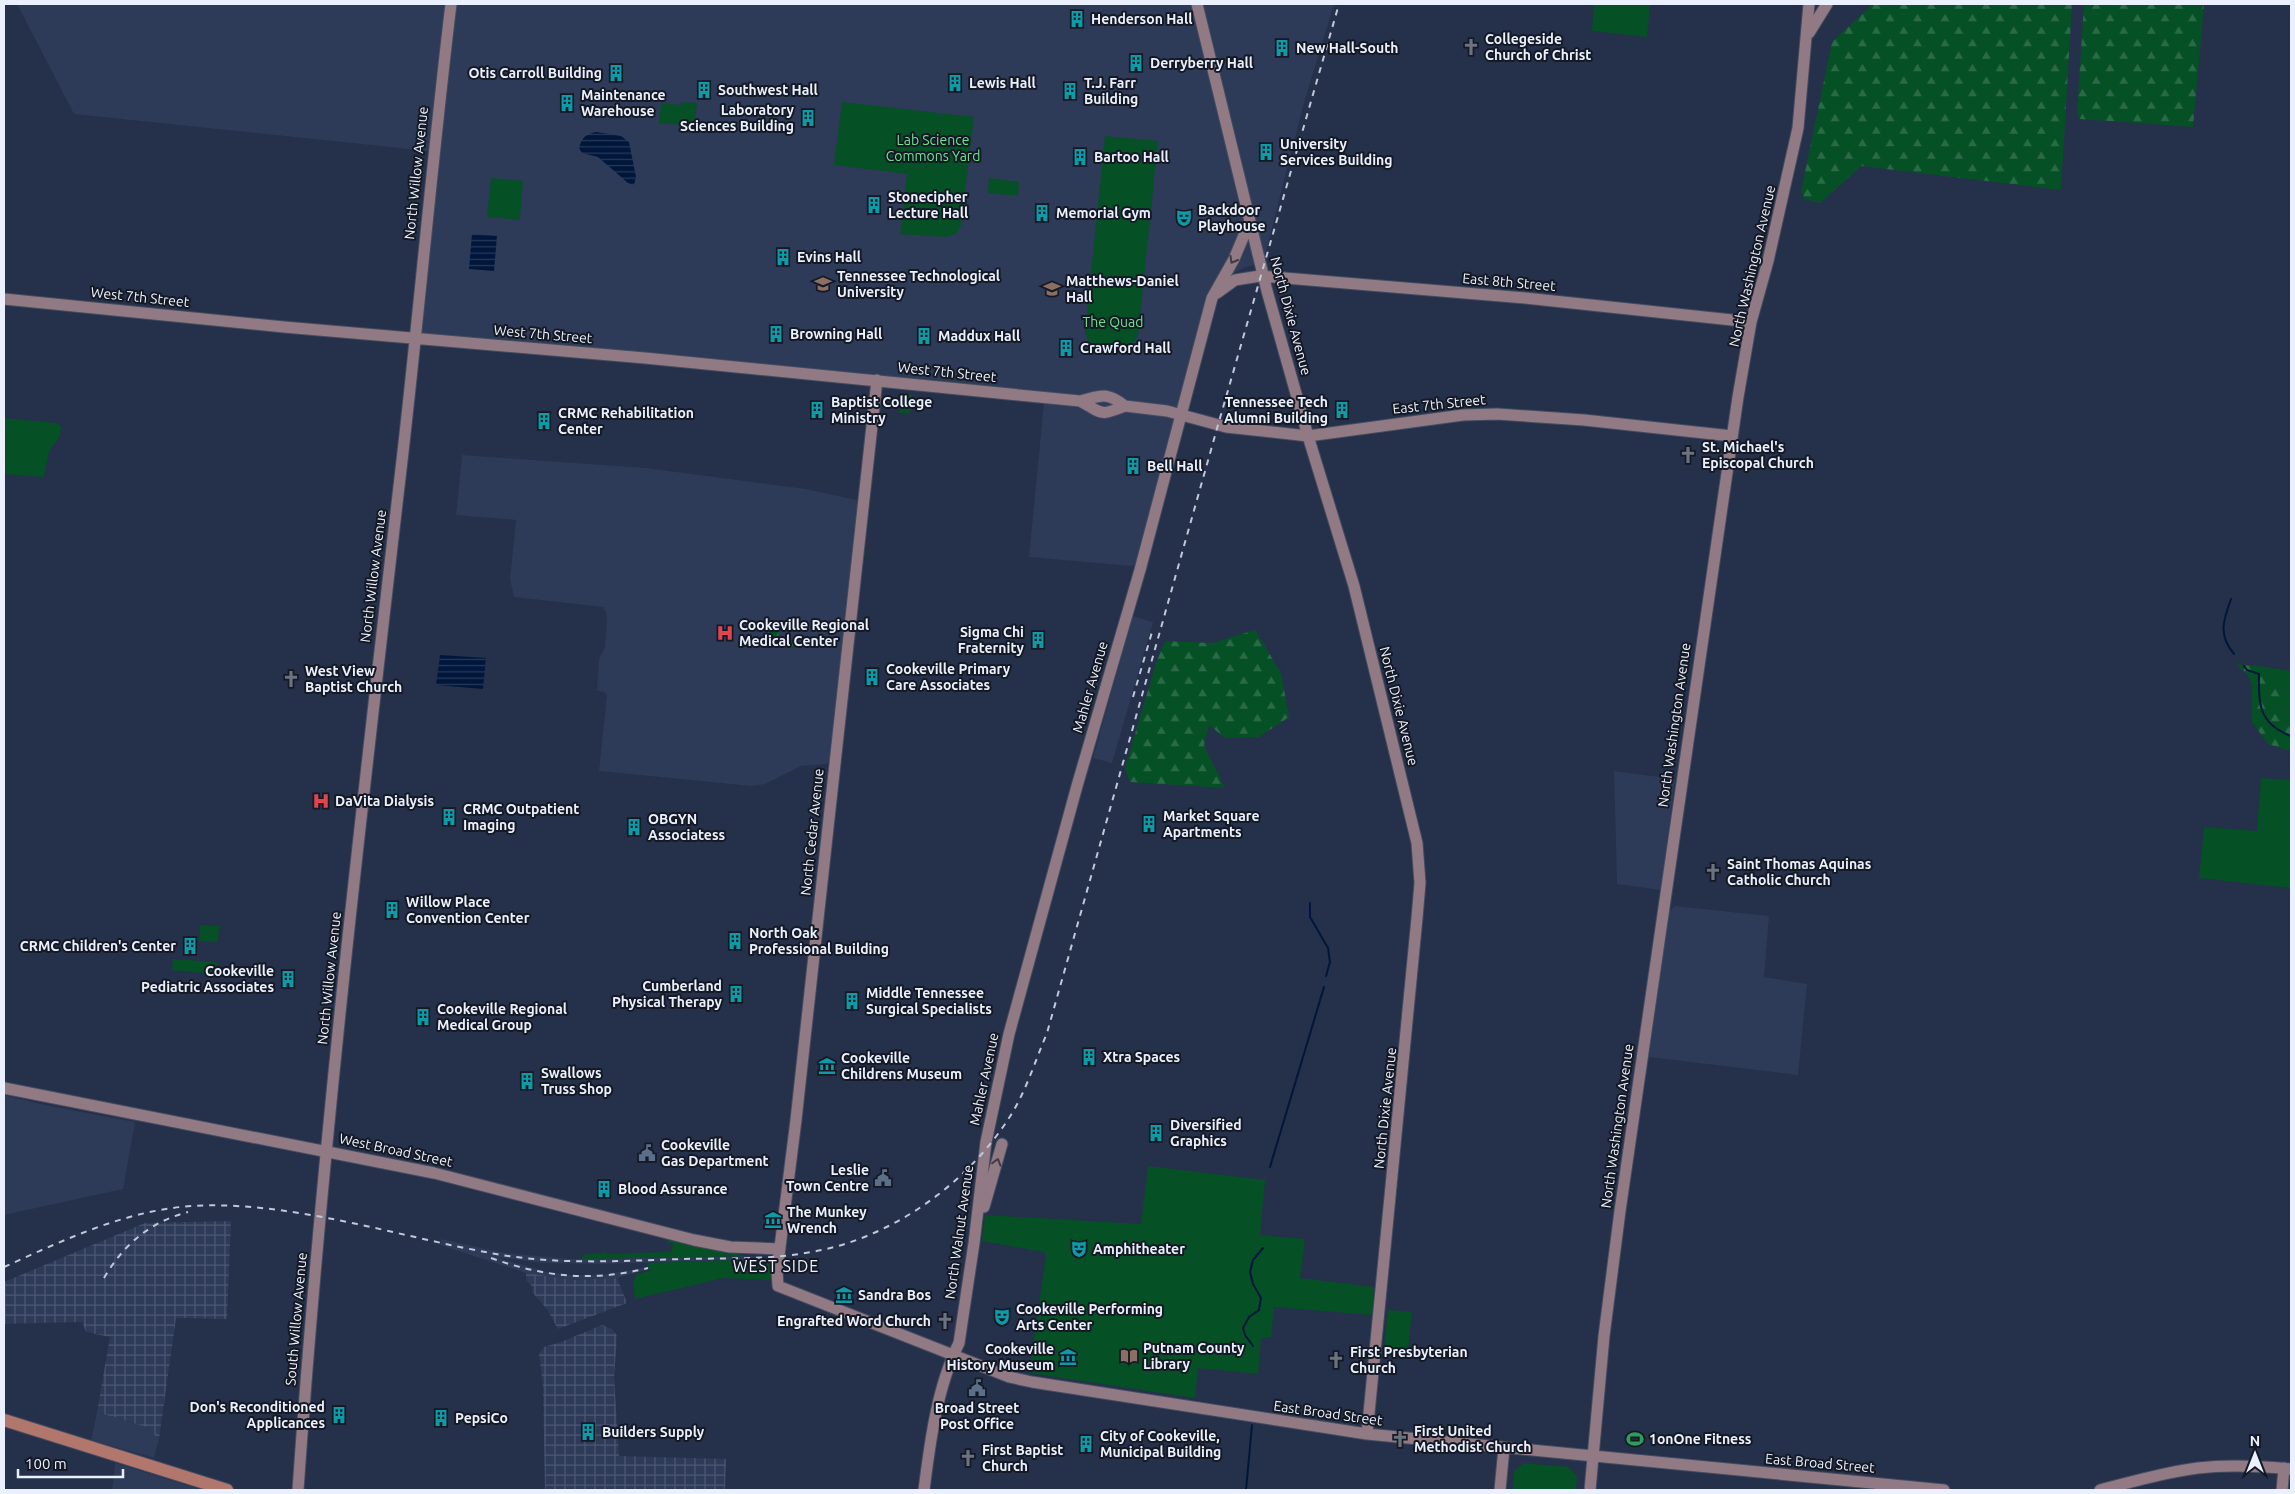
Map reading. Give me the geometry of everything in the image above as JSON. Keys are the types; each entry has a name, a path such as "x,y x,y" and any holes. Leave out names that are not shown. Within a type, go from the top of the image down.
{"main road":[{"path":"4,1420 227,1490"}],"street":[{"name":"North Willow Avenue","path":"326,1151 358,836 451,4"},
{"name":"North Dixie Avenue","path":"1197,4 1264,277 1308,436 1354,586 1410,811 1419,859 1420,883 1411,989 1367,1434"},
{"name":"North Washington Avenue","path":"1590,1490 1604,1336 1619,1221 1732,436 1751,322 1768,262 1791,165 1801,102 1809,4"},
{"path":"1807,37 1827,4"},
{"name":"Mahler Avenue","path":"986,1142 1026,967 1140,570 1212,298 1234,259 1250,221"},
{"path":"1212,298 1235,280 1256,270 1258,254"},
{"path":"1235,280 1247,277 1264,277"},
{"name":"East 8th Street","path":"1264,277 1525,298 1751,322"},
{"name":"West 7th Street","path":"4,299 284,327 415,337 877,380 1080,401 1100,395 1107,395 1125,406 1181,415"},
{"name":"North Cedar Avenue","path":"877,380 780,1249 778,1286 953,1355"},
{"name":"West 7th Street","path":"1080,401 1099,413 1112,412 1125,406"},
{"name":"East 7th Street","path":"1181,415 1226,427 1308,436 1462,415 1497,414 1584,420 1732,436"},
{"name":"West Broad Street","path":"4,1088 464,1180 685,1238 730,1247 780,1249"},
{"name":"North Walnut Avenue","path":"924,1490 938,1410 953,1355 959,1343 974,1243 986,1142"},
{"path":"974,1243 1002,1144"},
{"name":"South Willow Avenue","path":"298,1490 326,1151"},
{"path":"757,1249 771,1256 778,1271"},
{"name":"East Broad Street","path":"953,1355 1009,1376 1032,1382 1367,1434 1944,1490"},
{"path":"1500,1490 1504,1448"},
{"path":"2100,1490 2173,1472 2225,1466 2288,1468 2282,1490"}],"shaded area":[{"name":"Tennessee Technological University","path":"17,4 1334,4 1304,103 1263,263 1246,267 1232,274 1203,314 1176,410 1139,560 1131,566 1029,557 1045,392 650,353 420,334 438,152 74,114"},
{"path":"596,132 621,136 629,142 636,177 634,185 628,183 598,157 582,153 579,148 581,141 587,135"},
{"path":"472,234 497,236 494,271 469,269"},
{"name":"Cookeville Regional Medical Center","path":"462,455 646,468 806,489 856,500 859,508 830,758 827,764 801,766 765,784 752,786 599,771 607,695 604,692 597,691 599,659 605,647 606,612 603,607 514,597 510,579 516,520 456,515"},
{"path":"1133,616 1153,622 1112,763 1093,758"},
{"path":"440,655 486,658 483,689 436,685"},
{"path":"1614,771 1675,779 1661,890 1617,884"},
{"path":"1675,906 1769,916 1764,977 1807,984 1798,1075 1649,1057 1669,912"},
{"path":"4,1095 45,1105 135,1122 123,1189 4,1215"},
{"path":"231,1221 227,1319 176,1318 159,1439 146,1427 97,1412 110,1337 86,1332 82,1322 4,1324 4,1282 145,1223"},
{"path":"441,1239 505,1253 570,1259 760,1256 763,1259 601,1264 544,1263 495,1257 547,1272 571,1275 602,1275 648,1267 649,1269 617,1278 574,1280 526,1273 440,1245"},
{"path":"526,1273 574,1280 617,1278 627,1303 558,1329 547,1309 532,1292 533,1287 526,1280"},
{"name":"Builders Supply","path":"602,1325 612,1329 617,1336 614,1377 619,1456 726,1459 725,1490 545,1490 543,1387 539,1353 544,1347"},
{"path":"97,1412 146,1427 159,1439 154,1458 91,1440"},
{"path":"115,1463 202,1490 112,1490"}],"green space":[{"path":"1594,4 1650,4 1647,37 1592,31"},
{"path":"1873,4 2072,4 2061,190 1861,166 1820,203 1804,199 1801,191 1832,42"},
{"path":"2084,4 2204,4 2193,127 2080,119 2077,113"},
{"path":"681,102 697,103 694,126 659,123 661,103 681,105"},
{"name":"Lab Science Commons Yard","path":"842,102 974,117 961,225 957,233 946,237 900,234 907,174 834,165"},
{"name":"The Quad","path":"1105,136 1158,141 1138,336 1133,343 1126,347 1110,351 1094,346 1088,340 1085,332"},
{"path":"491,178 523,181 520,220 487,217"},
{"path":"989,178 1019,182 1018,196 988,193"},
{"path":"902,394 912,395 910,414 900,413"},
{"path":"4,418 56,423 61,426 60,436 49,451 44,477 4,474"},
{"path":"778,629 781,642 792,639 795,648 764,645 770,631"},
{"path":"1255,630 1281,673 1289,717 1259,737 1225,738 1209,725 1204,745 1225,788 1130,782 1125,768 1156,663 1165,641 1212,643"},
{"path":"2236,664 2267,667 2287,688 2283,721 2291,724 2291,751 2268,744 2252,722 2252,688 2249,676"},
{"path":"2267,667 2291,671 2291,724 2283,721 2287,688"},
{"path":"2261,778 2291,780 2291,888 2199,878 2204,827 2257,831"},
{"path":"200,925 219,926 218,942 199,941"},
{"path":"173,959 217,962 217,971 213,974 172,970"},
{"path":"1148,1166 1265,1180 1260,1235 1305,1239 1300,1278 1374,1287 1372,1315 1274,1307 1271,1337 1261,1338 1258,1374 1198,1368 1195,1398 1029,1373 1046,1256 1044,1252 982,1241 985,1215 1141,1224"},
{"path":"668,1239 747,1256 582,1259 583,1255 606,1252 606,1254 672,1252 673,1243 667,1243"},
{"path":"763,1259 769,1261 773,1276 770,1280 723,1278 635,1299 633,1282 637,1274 650,1271 647,1263"},
{"path":"1388,1310 1412,1312 1408,1350 1384,1347"},
{"path":"1524,1463 1568,1467 1577,1476 1576,1490 1513,1490 1514,1471"}],"waterway":[{"path":"2231,599 2224,621 2224,634 2234,654"},
{"path":"2244,666 2247,670 2259,674 2260,704 2267,719 2280,731 2291,736"},
{"path":"1310,903 1310,917 1328,948 1330,962 1326,976"},
{"path":"1270,1167 1324,987"},
{"path":"1253,1346 1245,1335 1243,1328 1249,1317 1259,1310 1261,1298 1253,1284 1250,1272 1253,1260 1263,1248"},
{"path":"1246,1490 1252,1425"}],"railway":[{"path":"4,1267 72,1237 118,1220 166,1209 191,1206 229,1206 305,1214 459,1247 543,1260 612,1261 795,1255 840,1245 869,1235 897,1222 924,1205 971,1165 991,1142 1015,1108 1047,1033 1339,4"},
{"path":"1133,697 1152,632"},
{"path":"104,1278 120,1255 139,1236 174,1216 188,1212"},
{"path":"491,1258 530,1270 569,1275 608,1275 648,1268"}],"place":[{"name":"Henderson Hall","path":"1077,19"},
{"name":"Collegeside Church of Christ","path":"1471,47"},
{"name":"New Hall-South","path":"1282,48"},
{"name":"Derryberry Hall","path":"1136,63"},
{"name":"Otis Carroll Building","path":"616,73"},
{"name":"Lewis Hall","path":"955,83"},
{"name":"Southwest Hall","path":"704,90"},
{"name":"T.J. Farr Building","path":"1070,91"},
{"name":"Maintenance Warehouse","path":"567,103"},
{"name":"Laboratory Sciences Building","path":"808,118"},
{"name":"University Services Building","path":"1266,152"},
{"name":"Bartoo Hall","path":"1080,157"},
{"name":"Stonecipher Lecture Hall","path":"874,205"},
{"name":"Memorial Gym","path":"1042,213"},
{"name":"Backdoor Playhouse","path":"1184,218"},
{"name":"Evins Hall","path":"783,257"},
{"name":"Tennessee Technological University","path":"823,284"},
{"name":"Matthews-Daniel Hall","path":"1052,289"},
{"name":"Browning Hall","path":"776,334"},
{"name":"Maddux Hall","path":"924,336"},
{"name":"Crawford Hall","path":"1066,348"},
{"name":"Baptist College Ministry","path":"817,410"},
{"name":"Tennessee Tech Alumni Building","path":"1342,410"},
{"name":"CRMC Rehabilitation Center","path":"544,421"},
{"name":"St. Michael's Episcopal Church","path":"1688,455"},
{"name":"Bell Hall","path":"1133,466"},
{"name":"Cookeville Regional Medical Center","path":"725,633"},
{"name":"Sigma Chi Fraternity","path":"1038,640"},
{"name":"Cookeville Primary Care Associates","path":"872,677"},
{"name":"West View Baptist Church","path":"291,679"},
{"name":"DaVita Dialysis","path":"321,801"},
{"name":"CRMC Outpatient Imaging","path":"449,817"},
{"name":"Market Square Apartments","path":"1149,824"},
{"name":"OBGYN Associatess","path":"634,827"},
{"name":"Saint Thomas Aquinas Catholic Church","path":"1713,872"},
{"name":"Willow Place Convention Center","path":"392,910"},
{"name":"North Oak Professional Building","path":"735,941"},
{"name":"CRMC Children's Center","path":"190,946"},
{"name":"Cookeville Pediatric Associates","path":"288,979"},
{"name":"Cumberland Physical Therapy","path":"736,994"},
{"name":"Middle Tennessee Surgical Specialists","path":"852,1001"},
{"name":"Cookeville Regional Medical Group","path":"423,1017"},
{"name":"Xtra Spaces","path":"1089,1057"},
{"name":"Cookeville Childrens Museum","path":"827,1066"},
{"name":"Swallows Truss Shop","path":"527,1081"},
{"name":"Diversified Graphics","path":"1156,1133"},
{"name":"Cookeville Gas Department","path":"647,1153"},
{"name":"Leslie Town Centre","path":"883,1178"},
{"name":"Blood Assurance","path":"604,1189"},
{"name":"The Munkey Wrench","path":"773,1220"},
{"name":"Amphitheater","path":"1079,1249"},
{"name":"Sandra Bos","path":"844,1295"},
{"name":"Cookeville Performing Arts Center","path":"1002,1317"},
{"name":"Engrafted Word Church","path":"945,1321"},
{"name":"Putnam County Library","path":"1129,1356"},
{"name":"Cookeville History Museum","path":"1068,1357"},
{"name":"First Presbyterian Church","path":"1336,1360"},
{"name":"Broad Street Post Office","path":"977,1388"},
{"name":"Don's Reconditioned Applicances","path":"339,1415"},
{"name":"PepsiCo","path":"441,1418"},
{"name":"Builders Supply","path":"588,1432"},
{"name":"First United Methodist Church","path":"1400,1439"},
{"name":"1onOne Fitness","path":"1635,1439"},
{"name":"City of Cookeville, Municipal Building","path":"1086,1444"},
{"name":"First Baptist Church","path":"968,1458"}],"district":[{"name":"WEST SIDE","path":"776,1266"}]}
